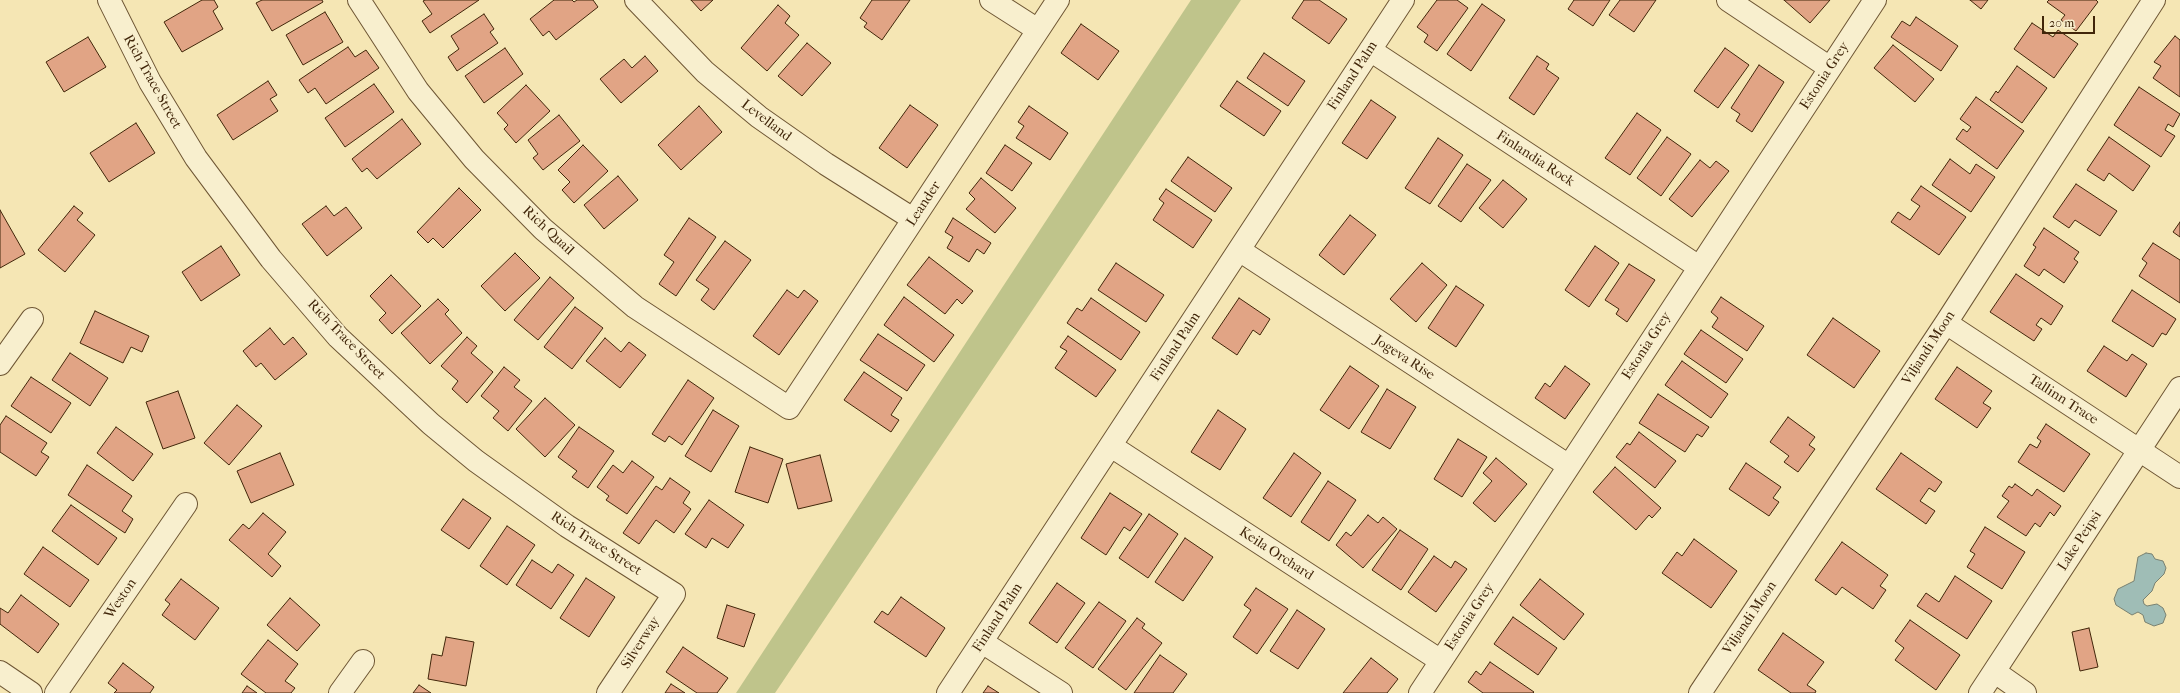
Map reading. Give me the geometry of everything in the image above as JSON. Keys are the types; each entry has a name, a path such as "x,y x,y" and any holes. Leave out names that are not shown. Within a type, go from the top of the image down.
{"street":[{"name":"Rich Trace Street","path":"109,0 150,82 196,158 271,259 338,336 431,424 476,462 567,526 674,594"},
{"name":"Rich Quail","path":"359,0 418,91 474,159 543,229 635,307 789,408"},
{"name":"Levelland","path":"636,0 704,72 759,117 826,164 914,219"},
{"path":"991,0 1038,30"},
{"name":"Leander","path":"789,408 1058,0"},
{"name":"Finland Palm","path":"948,693 1403,0"},
{"path":"1728,0 1830,68"},
{"name":"Estonia Grey","path":"1420,693 1875,0"},
{"name":"Viljandi Moon","path":"1700,693 1946,323 2154,0"},
{"name":"Finlandia Rock","path":"1370,50 1699,267"},
{"name":"Jogeva Rise","path":"1239,250 1569,466"},
{"path":"0,364 32,318"},
{"name":"Tallinn Trace","path":"1946,323 2180,478"},
{"name":"Lake Peipsi","path":"1980,693 2180,388"},
{"name":"Keila Orchard","path":"1111,446 1441,662"},
{"name":"Weston","path":"56,693 186,504"},
{"name":"Silverway","path":"608,693 674,594"},
{"path":"982,642 1061,693"},
{"path":"340,693 362,661"},
{"path":"0,672 31,693"},
{"path":"1995,672 2026,693"}],"green space":[{"path":"1191,0 1241,0 775,693 736,693"}],"water":[{"path":"2146,553 2152,554 2155,559 2163,561 2166,568 2164,574 2155,583 2152,591 2143,600 2144,604 2147,606 2157,604 2163,608 2166,615 2163,623 2154,626 2145,622 2143,615 2138,612 2132,615 2116,605 2114,599 2118,589 2134,581 2138,557"}],"building":[{"path":"202,0 214,0 218,7 213,11 223,29 182,52 164,22"},
{"path":"262,0 322,0 323,2 272,31 256,3"},
{"path":"479,0 430,33 422,21 432,14 423,1"},
{"path":"554,0 572,0 574,2 577,0 593,0 598,7 556,40 549,31 543,36 530,19"},
{"path":"691,0 713,0 701,11"},
{"path":"872,0 910,0 882,40 864,27 867,23 860,18"},
{"path":"1304,0 1319,0 1347,19 1329,44 1292,18"},
{"path":"1437,0 1457,0 1468,8 1437,51 1424,42 1428,35 1417,27"},
{"path":"1574,0 1610,0 1593,26 1568,9"},
{"path":"1620,0 1656,0 1634,32 1609,15"},
{"path":"1784,0 1830,0 1810,23"},
{"path":"1970,0 1988,0 1981,9"},
{"path":"2049,0 2096,0 2098,2 2076,31 2061,20 2065,15 2047,2"},
{"path":"1482,4 1505,20 1471,71 1447,54"},
{"path":"778,5 790,16 785,23 799,35 767,71 741,48"},
{"path":"325,12 343,42 303,65 286,35"},
{"path":"484,14 494,29 490,32 498,43 457,71 448,57 459,49 451,36"},
{"path":"1916,17 1958,46 1941,71 1891,37 1902,21 1910,26"},
{"path":"2032,23 2053,37 2058,30 2078,44 2054,78 2014,49"},
{"path":"1081,24 1119,51 1098,80 1061,53"},
{"path":"2175,36 2180,40 2180,97 2153,78 2161,66 2154,62"},
{"path":"88,37 106,67 64,92 46,62"},
{"path":"807,43 831,63 802,96 778,76"},
{"path":"1893,45 1934,79 1915,102 1874,68"},
{"path":"348,47 355,57 366,50 379,68 326,104 315,88 308,93 299,80"},
{"path":"505,48 523,74 484,103 465,76"},
{"path":"1725,48 1749,65 1718,108 1694,91"},
{"path":"1264,53 1305,81 1288,106 1247,78"},
{"path":"645,56 658,71 621,103 600,79 624,59 632,68"},
{"path":"1537,56 1549,64 1546,69 1559,78 1534,115 1509,98"},
{"path":"1759,65 1784,82 1752,132 1736,121 1740,114 1731,108"},
{"path":"2017,66 2047,88 2022,123 1990,100 1996,91 1998,93"},
{"path":"268,81 277,95 270,99 278,111 233,140 217,115"},
{"path":"1237,81 1281,111 1264,136 1220,106"},
{"path":"374,84 394,112 345,147 325,118"},
{"path":"526,85 550,111 516,143 504,129 508,125 497,113"},
{"path":"2139,87 2180,114 2173,127 2168,124 2165,130 2175,136 2161,157 2114,125"},
{"path":"1976,97 2024,131 1997,169 1956,139 1963,129 1967,132 1971,127 1960,119"},
{"path":"1371,100 1396,117 1367,159 1342,143"},
{"path":"910,105 938,125 907,168 879,148"},
{"path":"699,106 722,132 681,170 658,145"},
{"path":"1029,106 1068,133 1050,160 1016,138 1024,126 1018,122"},
{"path":"1637,113 1661,130 1630,175 1605,158"},
{"path":"559,115 580,141 543,170 533,158 538,154 528,140"},
{"path":"402,119 421,144 377,179 367,168 362,172 352,159"},
{"path":"136,123 155,153 109,182 90,153"},
{"path":"1667,137 1691,154 1661,196 1637,178"},
{"path":"2109,137 2150,166 2133,191 2109,173 2104,181 2087,170"},
{"path":"1438,138 1463,155 1430,204 1405,188"},
{"path":"583,145 608,171 574,203 562,190 570,182 558,170"},
{"path":"1005,145 1032,163 1012,191 986,173"},
{"path":"1188,157 1232,188 1215,212 1171,181"},
{"path":"1950,159 1970,174 1976,164 1995,177 1971,212 1932,185"},
{"path":"1700,160 1710,168 1716,161 1729,171 1692,217 1669,199"},
{"path":"1467,164 1491,180 1461,222 1438,206"},
{"path":"618,176 638,200 604,229 584,205"},
{"path":"981,178 1016,208 995,233 966,209 975,199 969,193"},
{"path":"1503,180 1527,199 1503,228 1479,208"},
{"path":"2076,184 2117,211 2100,236 2075,220 2069,228 2053,217"},
{"path":"1921,186 1966,217 1939,255 1891,222 1898,212 1910,220 1920,206 1911,200"},
{"path":"459,188 481,210 443,248 433,238 428,243 417,232"},
{"path":"1166,189 1212,220 1193,248 1153,220 1164,203 1159,199"},
{"path":"74,206 83,213 77,220 95,235 65,272 38,250"},
{"path":"326,206 334,216 346,207 362,228 327,256 302,224"},
{"path":"0,210 25,254 0,268"},
{"path":"1350,215 1376,235 1344,275 1319,255"},
{"path":"689,218 716,237 676,296 659,284 674,262 664,255"},
{"path":"953,218 991,243 984,254 977,249 969,262 947,248 953,237 945,232"},
{"path":"2180,222 2180,237 2173,232"},
{"path":"2044,228 2079,252 2074,259 2078,262 2064,283 2044,269 2039,276 2024,266 2036,247 2033,245"},
{"path":"725,241 751,260 714,310 701,300 709,289 696,280"},
{"path":"2153,243 2180,260 2180,303 2139,276 2147,263 2142,259"},
{"path":"221,246 240,275 201,301 182,272"},
{"path":"1595,246 1619,263 1589,307 1565,290"},
{"path":"515,253 540,278 505,311 481,286"},
{"path":"929,257 973,291 962,304 957,299 945,314 907,285"},
{"path":"1116,263 1164,295 1146,322 1098,290"},
{"path":"1422,263 1447,285 1416,322 1390,299"},
{"path":"1629,264 1655,280 1627,322 1616,314 1619,309 1605,300"},
{"path":"2016,274 2063,306 2051,325 2041,318 2036,325 2042,329 2034,341 1990,312"},
{"path":"391,275 421,306 392,334 379,320 386,313 370,296"},
{"path":"550,277 574,298 538,340 514,320"},
{"path":"1456,286 1484,305 1456,347 1428,328"},
{"path":"787,290 798,298 804,290 818,301 779,355 753,336"},
{"path":"2132,290 2176,319 2166,335 2162,333 2153,347 2112,321"},
{"path":"904,297 954,335 934,362 884,325"},
{"path":"1721,297 1764,326 1747,351 1712,327 1718,318 1711,312"},
{"path":"1091,298 1140,332 1121,360 1067,323 1077,308 1082,311"},
{"path":"1239,298 1270,319 1260,335 1253,330 1237,355 1212,338"},
{"path":"438,299 449,310 445,314 462,333 430,364 401,333"},
{"path":"575,307 603,328 572,369 544,347"},
{"path":"95,311 149,336 142,352 131,347 123,363 80,343"},
{"path":"1833,318 1880,351 1854,388 1807,355"},
{"path":"270,328 284,345 293,337 307,354 275,380 261,363 256,367 243,351"},
{"path":"1701,330 1743,359 1726,383 1684,354"},
{"path":"878,334 925,365 907,391 860,360"},
{"path":"1068,336 1116,370 1096,397 1055,368 1067,351 1060,347"},
{"path":"467,337 477,346 471,353 493,372 467,403 452,389 458,381 441,366"},
{"path":"605,338 621,352 629,342 646,355 620,388 586,361"},
{"path":"2104,346 2127,361 2132,354 2147,364 2126,397 2087,371"},
{"path":"70,353 108,378 90,406 52,380"},
{"path":"1682,361 1728,394 1711,418 1665,385"},
{"path":"1350,366 1379,386 1349,429 1320,410"},
{"path":"1565,366 1590,384 1565,419 1535,398 1545,383 1550,387"},
{"path":"504,367 520,380 514,387 532,401 508,431 493,418 499,411 481,396"},
{"path":"1957,367 1992,391 1983,403 1991,408 1977,428 1935,399"},
{"path":"864,372 902,398 891,415 899,420 891,432 844,400"},
{"path":"31,377 71,403 51,433 11,406"},
{"path":"688,380 714,398 682,445 669,436 665,442 652,434"},
{"path":"1387,389 1416,407 1390,449 1361,432"},
{"path":"178,391 195,438 163,449 146,402"},
{"path":"1658,394 1709,427 1702,437 1697,434 1685,452 1639,423"},
{"path":"545,398 575,425 545,457 516,429"},
{"path":"237,405 262,426 229,465 204,443"},
{"path":"713,410 739,426 711,472 685,456"},
{"path":"1218,410 1246,429 1220,470 1191,452"},
{"path":"6,416 47,443 41,452 49,457 36,476 0,452 0,425"},
{"path":"1788,417 1815,437 1809,445 1815,449 1798,472 1784,462 1789,456 1770,442"},
{"path":"2046,424 2090,454 2064,492 2018,462 2030,444 2037,448 2041,441 2037,438"},
{"path":"116,427 153,454 133,481 97,453"},
{"path":"579,427 614,451 588,488 572,477 577,471 558,457"},
{"path":"1639,432 1676,461 1655,488 1616,457 1627,443 1630,445"},
{"path":"1458,439 1487,457 1462,497 1434,479"},
{"path":"750,447 783,459 768,503 735,492"},
{"path":"280,453 294,485 251,503 237,471"},
{"path":"1294,453 1321,473 1291,517 1263,498"},
{"path":"1901,453 1942,482 1935,492 1929,488 1920,501 1935,511 1926,524 1876,489"},
{"path":"820,455 832,501 798,509 786,464"},
{"path":"1496,458 1527,484 1495,522 1473,503 1492,481 1483,473"},
{"path":"632,461 654,477 627,514 606,500 609,496 597,487 613,465 623,473"},
{"path":"1746,463 1781,487 1773,498 1779,502 1769,516 1729,489"},
{"path":"87,465 132,496 122,511 133,519 125,533 68,495"},
{"path":"1615,467 1661,508 1652,518 1649,515 1636,530 1593,492"},
{"path":"670,478 690,492 683,503 691,509 674,533 656,520 639,544 623,533 656,486 662,490"},
{"path":"1328,481 1356,500 1329,541 1301,522"},
{"path":"2015,484 2032,496 2037,489 2061,506 2054,516 2050,512 2040,527 2035,523 2026,536 1997,517 2009,501 2002,496 2009,486 2012,488"},
{"path":"1110,493 1142,514 1130,531 1124,527 1106,555 1081,538"},
{"path":"463,499 491,518 469,549 441,530"},
{"path":"709,500 744,525 728,548 712,538 706,548 685,534"},
{"path":"71,505 117,538 98,565 52,531"},
{"path":"263,513 286,532 268,554 281,566 272,577 229,540 243,524 249,529"},
{"path":"1149,514 1178,534 1148,578 1119,558"},
{"path":"1368,515 1378,523 1383,517 1397,529 1363,568 1336,545 1346,532 1351,536"},
{"path":"507,526 535,545 507,585 480,566"},
{"path":"1985,527 2025,552 2002,589 1967,567 1975,554 1970,551"},
{"path":"1400,530 1428,549 1401,590 1372,570"},
{"path":"1185,538 1213,557 1183,601 1155,582"},
{"path":"1694,539 1737,571 1711,608 1662,573 1677,552 1682,556"},
{"path":"1842,542 1888,575 1880,586 1886,590 1873,609 1842,587 1836,595 1815,580"},
{"path":"43,547 89,580 70,607 24,574"},
{"path":"1434,556 1451,568 1455,561 1467,569 1436,612 1408,592"},
{"path":"532,560 552,573 558,564 574,575 551,609 516,585"},
{"path":"1955,576 1992,601 1967,639 1917,606 1926,593 1939,602"},
{"path":"586,578 615,597 589,637 560,618"},
{"path":"181,579 219,608 195,640 162,615 170,604 165,600"},
{"path":"1540,579 1584,614 1564,640 1520,605"},
{"path":"1057,583 1085,603 1057,643 1029,623"},
{"path":"1256,588 1288,609 1257,654 1233,637 1251,610 1244,605"},
{"path":"21,595 59,624 38,653 0,624 0,608 8,613"},
{"path":"901,597 945,628 926,657 874,622 882,611 888,615"},
{"path":"290,598 320,625 297,651 267,625"},
{"path":"1099,602 1126,621 1093,668 1065,648"},
{"path":"727,605 755,614 744,647 717,638"},
{"path":"1297,610 1325,629 1298,669 1270,651"},
{"path":"1513,617 1557,648 1538,675 1494,644"},
{"path":"1137,618 1145,624 1142,628 1162,643 1126,690 1098,669"},
{"path":"1910,620 1960,655 1936,690 1895,660 1904,648 1895,641"},
{"path":"2089,628 2098,667 2080,671 2072,632"},
{"path":"1783,633 1824,662 1807,685 1816,691 1815,693 1791,693 1758,670"},
{"path":"446,637 474,642 466,686 428,679 432,654 442,656"},
{"path":"268,640 298,664 285,681 295,688 291,693 266,693 241,674"},
{"path":"683,647 728,678 717,693 697,693 666,672"},
{"path":"1160,655 1187,674 1173,693 1134,693"},
{"path":"1371,658 1398,679 1387,693 1343,693"},
{"path":"1490,662 1534,692 1483,693 1468,682 1476,671 1481,675"},
{"path":"123,663 154,687 150,693 114,693 117,690 108,683"},
{"path":"671,684 685,693 665,693"},
{"path":"419,685 431,693 413,693"},
{"path":"247,686 257,693 242,693"},
{"path":"988,686 999,693 983,693"}]}
